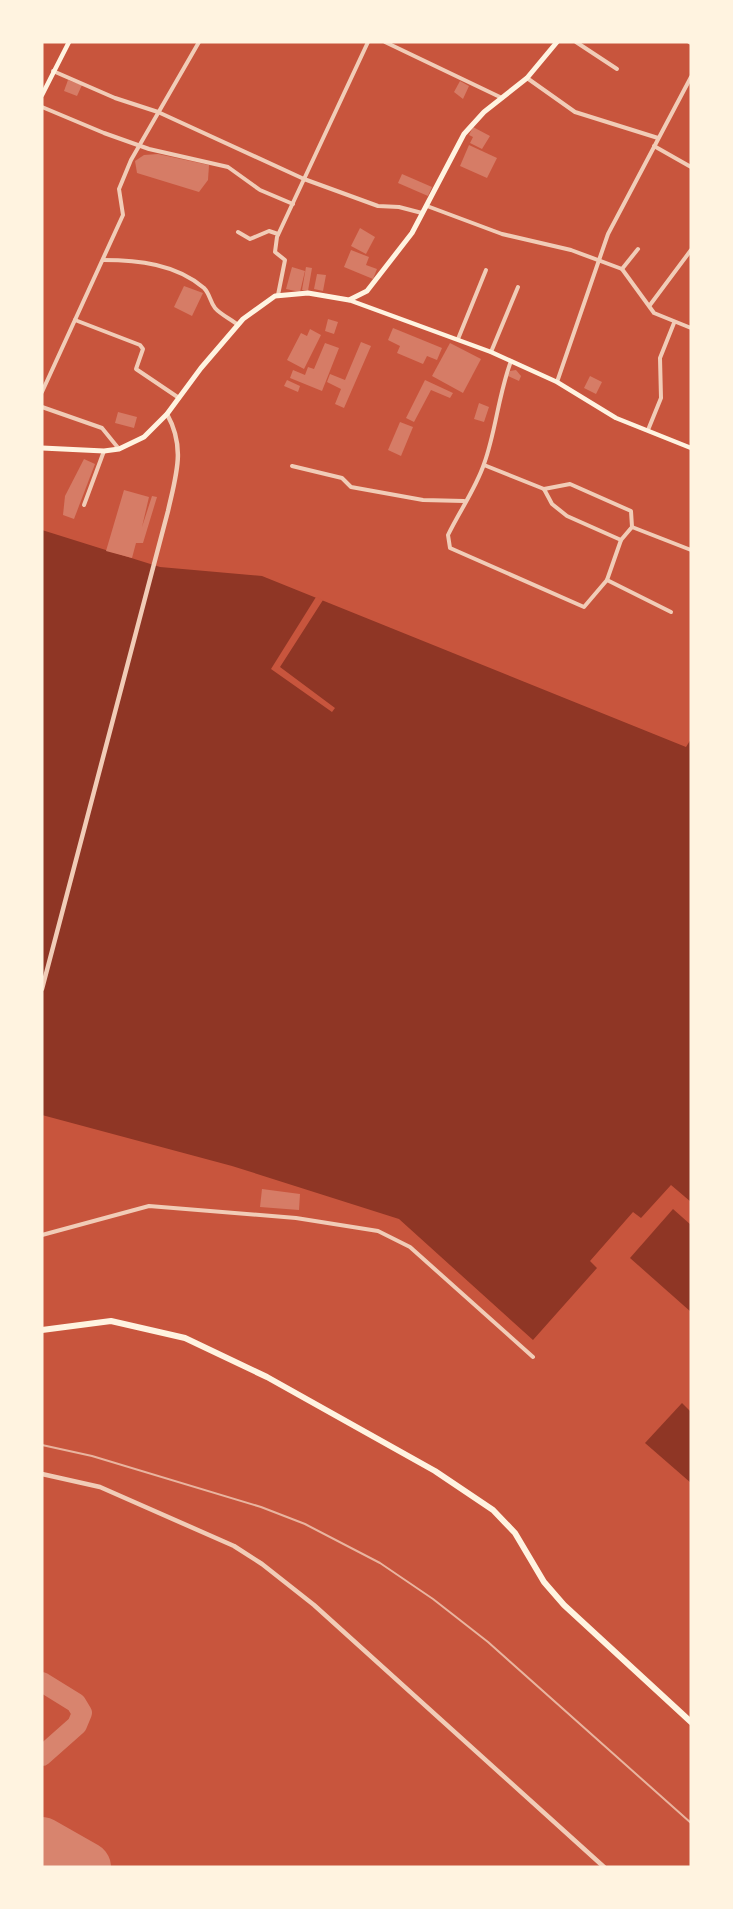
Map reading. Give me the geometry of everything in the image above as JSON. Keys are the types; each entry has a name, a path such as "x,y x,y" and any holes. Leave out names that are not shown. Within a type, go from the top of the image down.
{"highway":[{"path":"42,1330 111,1321 185,1338 277,1382 435,1471 493,1510 515,1533 544,1581 564,1605 691,1722"}],"main road":[{"path":"42,95 44,84 69,42"},
{"path":"349,300 367,291 377,281 412,233 464,134 473,122 527,78 557,42"},
{"path":"42,447 104,451 119,449 144,436 167,414 238,325 258,306 278,296 308,293 349,300 458,339 556,382 616,418 691,448"}],"street":[{"path":"42,392 123,215 119,189 139,145 199,42"},
{"path":"278,296 285,260 275,252 278,234 368,42"},
{"path":"385,42 503,99"},
{"path":"576,42 617,69"},
{"path":"53,71 115,98 158,112 304,179 378,206 399,207 423,214"},
{"path":"556,382 608,234 691,76"},
{"path":"527,78 575,112 658,138"},
{"path":"42,107 139,145 228,167 260,190 293,204"},
{"path":"654,146 691,167"},
{"path":"427,206 502,234 571,250 622,269 654,313 691,328"},
{"path":"237,232 250,239 269,231 278,234"},
{"path":"622,269 638,249"},
{"path":"650,305 691,250"},
{"path":"103,260 144,261 176,272 207,291 216,309 238,325"},
{"path":"458,339 486,270"},
{"path":"490,352 518,287"},
{"path":"75,320 140,345 143,349 136,369 179,398"},
{"path":"648,430 661,398 660,358 674,323"},
{"path":"484,465 544,489 570,484 580,487 631,511 632,527 621,540 607,580 584,607 450,548 448,535 484,465 492,440 501,388 511,361"},
{"path":"42,407 102,428 119,449"},
{"path":"42,989 168,511 180,450 176,430 167,414"},
{"path":"84,505 104,451"},
{"path":"292,466 342,478 351,487 423,500 465,501"},
{"path":"544,489 552,504 567,516 621,540"},
{"path":"632,527 691,550"},
{"path":"607,580 671,612"},
{"path":"42,1235 149,1206 296,1218 378,1231 410,1247 533,1357"},
{"path":"42,1474 99,1487 234,1546 262,1564 314,1605 604,1867"}],"shaded area":[{"path":"42,530 160,567 262,576 686,747 691,739 691,1202 671,1185 641,1218 633,1212 590,1261 597,1268 533,1340 399,1219 232,1166 42,1115"},
{"path":"673,1209 691,1225 691,1312 630,1258"},
{"path":"682,1403 691,1412 691,1483 645,1443"}],"pier":[{"path":"316,597 323,600 280,667 335,708 332,712 271,669"}],"building":[{"path":"68,80 82,85 77,96 64,91"},
{"path":"460,81 469,86 463,99 454,92"},
{"path":"473,127 490,136 482,149 470,143 473,137 469,135"},
{"path":"469,145 497,158 487,178 460,166"},
{"path":"158,154 209,165 208,180 199,192 137,173 135,161 144,155"},
{"path":"402,174 432,187 428,196 398,183"},
{"path":"360,228 375,237 366,254 351,246"},
{"path":"351,250 369,257 366,265 377,269 373,279 344,267"},
{"path":"292,267 305,271 300,292 286,289"},
{"path":"306,267 312,268 308,291 302,290"},
{"path":"317,274 326,275 323,291 314,289"},
{"path":"184,286 203,293 192,316 174,307"},
{"path":"328,319 338,322 334,334 325,331"},
{"path":"393,328 442,348 437,360 427,356 423,364 397,353 400,346 388,340"},
{"path":"310,329 321,335 304,369 287,360 301,333 307,336"},
{"path":"361,342 371,346 344,408 335,404 341,389 327,382 330,374 345,380"},
{"path":"325,343 339,348 322,391 290,378 293,370 305,375 308,367 314,369"},
{"path":"450,343 481,359 463,393 432,376"},
{"path":"516,370 521,376 519,381 508,376 510,371"},
{"path":"590,376 602,382 596,394 584,388"},
{"path":"287,380 300,386 298,392 284,386"},
{"path":"425,380 453,393 450,398 431,390 414,422 406,418"},
{"path":"479,403 489,407 484,422 474,419"},
{"path":"118,412 137,417 134,428 115,423"},
{"path":"400,422 413,427 401,456 388,450"},
{"path":"84,459 95,464 74,519 63,515 65,496"},
{"path":"124,490 149,497 142,527 152,496 157,497 143,543 136,543 132,558 106,551"},
{"path":"262,1189 300,1194 299,1210 260,1207"}],"taxiway":[{"path":"42,1682 76,1703 82,1713 77,1725 42,1756"}],"runway":[{"path":"42,1842 86,1867"}],"railway":[{"path":"42,1445 92,1456 261,1507 305,1524 380,1563 433,1599 488,1642 691,1823"}]}
